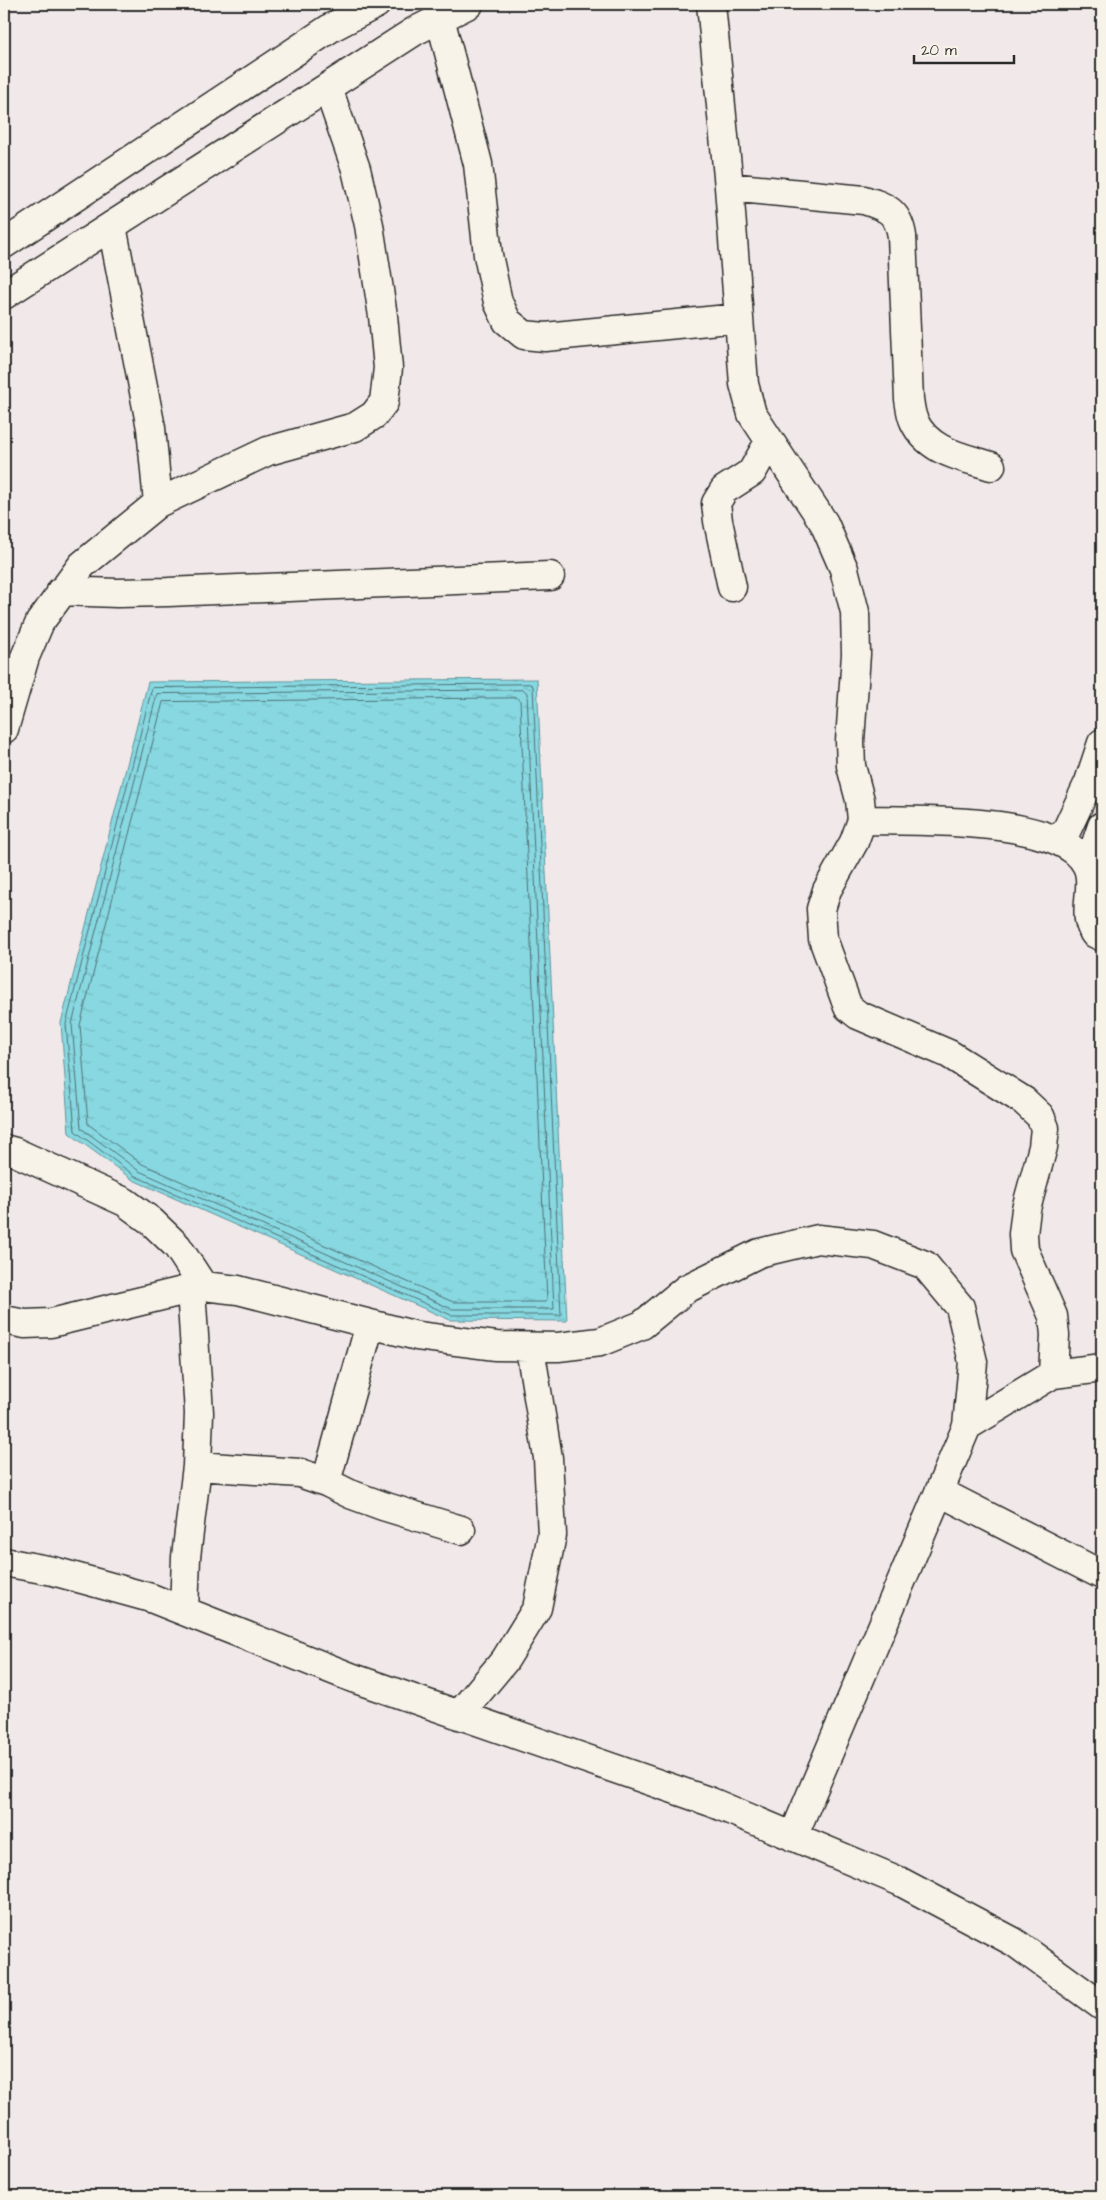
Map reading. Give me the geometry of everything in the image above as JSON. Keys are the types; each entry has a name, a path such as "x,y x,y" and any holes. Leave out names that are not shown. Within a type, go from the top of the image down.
{"street":[{"path":"4,244 332,27 376,4"},
{"path":"4,295 415,31 469,4"},
{"path":"711,4 729,187 744,384 752,414 824,523 844,569 855,612 856,654 850,741 851,766 860,800 862,820 854,842 826,890 821,909 823,940 848,1007 853,1011 950,1054 1024,1101 1040,1116 1045,1128 1043,1147 1026,1209 1023,1234 1024,1250 1053,1316 1055,1335 1053,1374"},
{"path":"440,18 478,164 488,255 498,302 506,321 524,335 545,337 738,318"},
{"path":"4,729 29,648 40,622 82,565 158,503 268,450 356,427 374,415 384,402 388,368 383,316 369,225 356,169 328,88"},
{"path":"729,187 864,200 881,206 892,213 900,224 902,236 909,399 914,421 925,438 942,450 991,466"},
{"path":"112,226 151,428 158,503"},
{"path":"732,586 716,503 724,490 752,472 769,442"},
{"path":"61,591 168,592 550,576"},
{"path":"1061,842 1089,782 1102,743"},
{"path":"862,820 991,824 1031,831 1061,842 1082,856 1088,867 1090,884 1088,919 1094,933 1102,937"},
{"path":"1088,867 1102,826"},
{"path":"4,1149 15,1152 125,1202 151,1221 177,1246 198,1288 199,1413 197,1466 186,1557 184,1611"},
{"path":"4,1320 25,1324 51,1323 198,1288 238,1290 417,1336 496,1346 530,1348 600,1342 642,1325 686,1289 759,1253 818,1240 873,1245 926,1265 960,1307 973,1362 967,1426 793,1837"},
{"path":"326,1482 370,1324"},
{"path":"459,1715 505,1660 537,1608 552,1535 548,1458 530,1348"},
{"path":"967,1426 1053,1374 1102,1368"},
{"path":"197,1466 300,1473 383,1506 461,1530"},
{"path":"940,1492 1102,1576"},
{"path":"4,1562 53,1570 152,1598 353,1678 711,1802 899,1881 1014,1942 1102,2006"}],"water":[{"path":"537,679 567,1321 450,1320 133,1180 69,1133 61,1023 148,682"}]}
